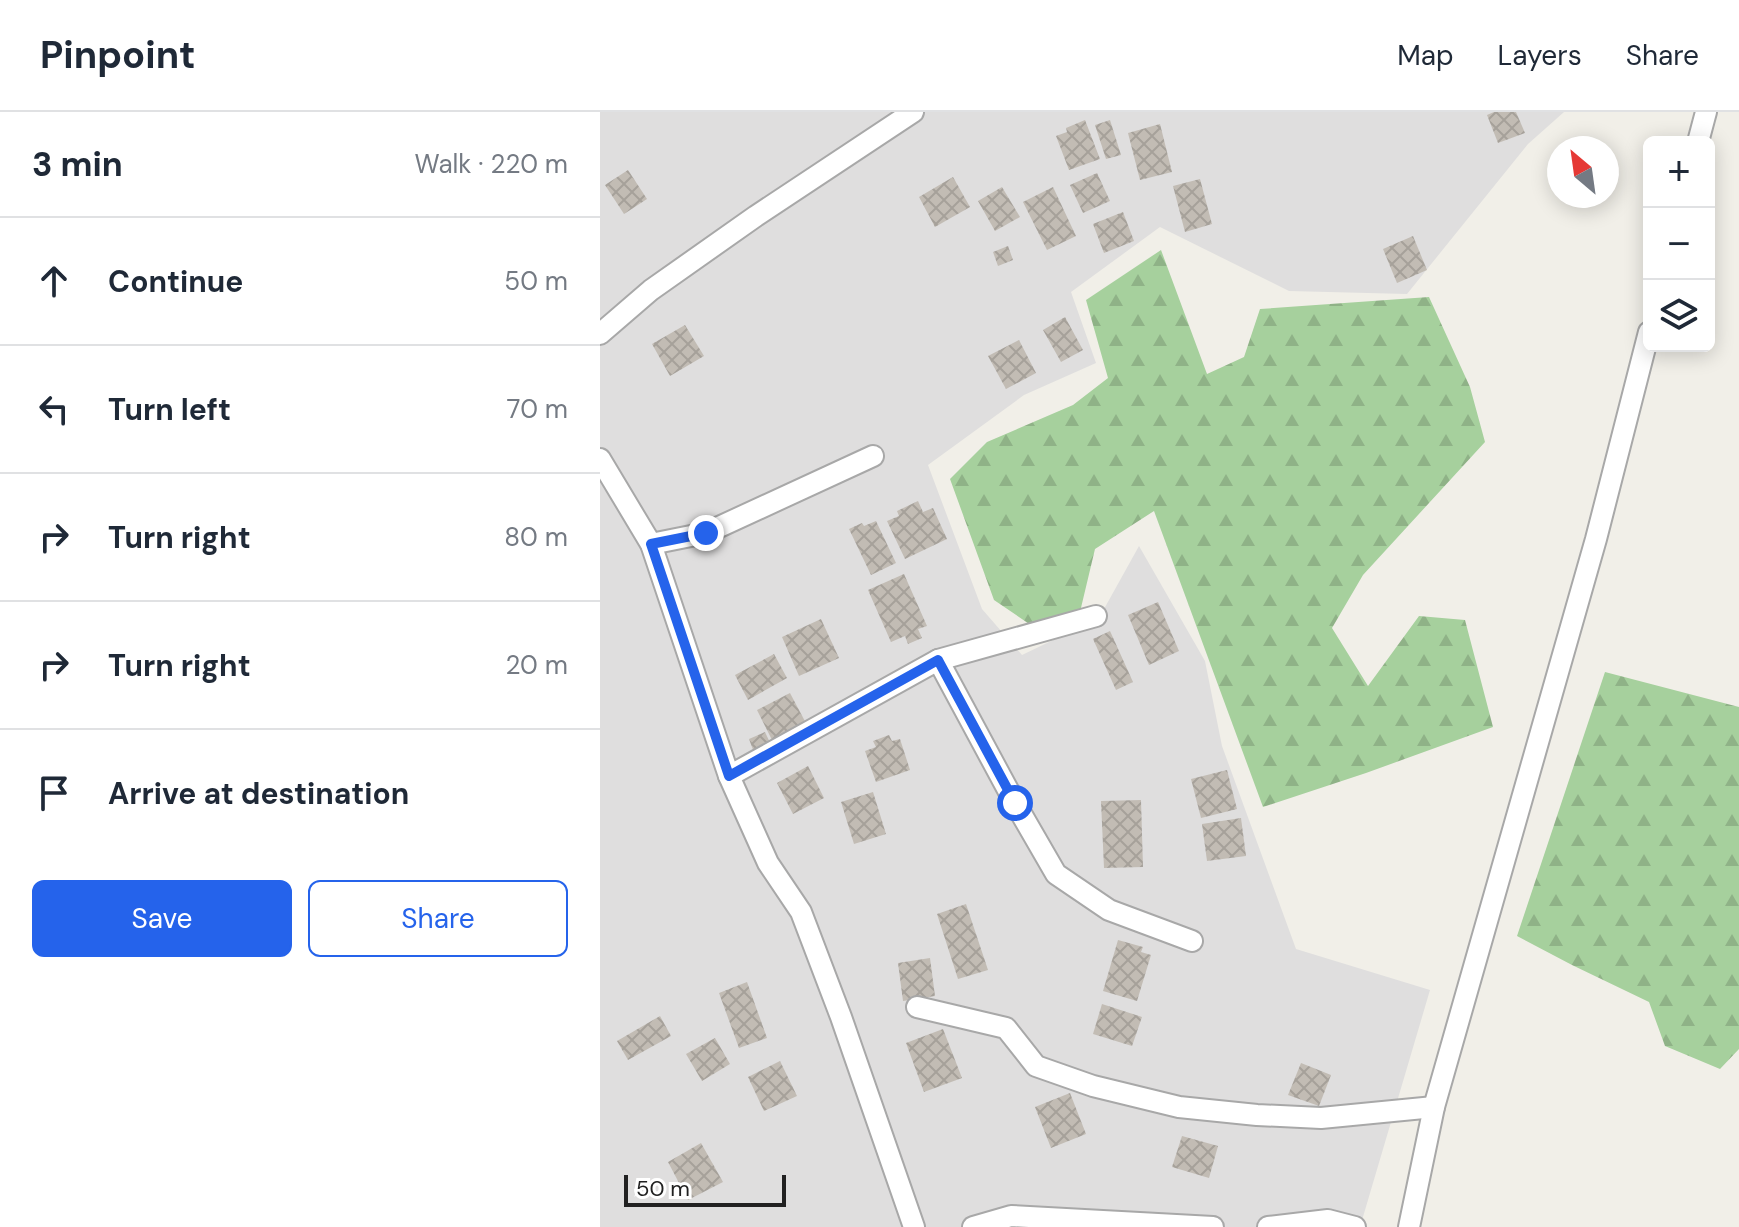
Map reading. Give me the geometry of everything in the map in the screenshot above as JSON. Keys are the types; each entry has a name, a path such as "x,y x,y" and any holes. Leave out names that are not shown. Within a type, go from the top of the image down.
{"street":[{"path":"600,334 651,290 913,112"},
{"path":"1700,136 1706,112"},
{"path":"1409,1227 1434,1107 1596,539 1644,352"},
{"path":"651,544 706,533 873,456"},
{"path":"600,459 651,544 729,776 768,863 801,912 914,1227"},
{"path":"729,776 938,660 1096,616"},
{"path":"938,660 1056,874 1109,910 1192,941"},
{"path":"917,1007 1006,1028 1036,1066 1093,1086 1179,1107 1321,1118 1434,1107"},
{"path":"973,1227 1011,1216 1213,1227"},
{"path":"1268,1227 1328,1220 1355,1227"}],"shaded area":[{"path":"600,112 1564,112 1528,144 1407,294 1289,291 1160,227 1071,292 1096,363 1024,395 928,465 982,609 1022,655 1099,618 1139,546 1205,661 1222,746 1296,949 1430,990 1360,1227 600,1227"}],"green space":[{"path":"1161,250 1207,374 1244,357 1260,309 1429,297 1470,387 1485,442 1363,575 1332,628 1368,686 1419,616 1465,620 1493,727 1263,807 1154,511 1095,549 1080,612 1041,632 994,600 950,479 987,442 1073,405 1108,378 1086,300"},
{"path":"1605,672 1739,707 1739,1049 1720,1069 1665,1046 1649,1002 1517,936"}],"building":[{"path":"1516,112 1525,133 1498,143 1487,115"},
{"path":"1085,120 1100,159 1069,170 1056,136"},
{"path":"1110,120 1121,155 1106,159 1095,125"},
{"path":"1160,124 1172,172 1140,180 1128,133"},
{"path":"628,170 647,199 624,214 605,185"},
{"path":"1097,173 1110,201 1083,213 1070,185"},
{"path":"953,177 970,207 935,227 919,197"},
{"path":"1200,179 1212,224 1185,232 1173,186"},
{"path":"1002,187 1020,217 995,231 978,201"},
{"path":"1053,187 1076,236 1047,250 1023,202"},
{"path":"1123,212 1134,241 1104,253 1093,224"},
{"path":"1413,236 1427,270 1397,283 1383,249"},
{"path":"1008,246 1013,260 998,266 993,252"},
{"path":"1065,317 1083,350 1061,362 1043,330"},
{"path":"685,325 704,356 670,376 652,344"},
{"path":"1019,340 1036,373 1006,389 988,356"},
{"path":"918,501 923,512 933,508 947,539 905,559 887,521 899,516 897,511"},
{"path":"876,521 896,563 871,575 849,529"},
{"path":"904,574 927,626 918,629 922,638 908,644 905,636 891,642 868,590"},
{"path":"1158,602 1179,651 1149,665 1128,615"},
{"path":"821,619 839,658 799,676 782,637"},
{"path":"1110,631 1133,682 1116,690 1093,639"},
{"path":"774,654 787,678 748,700 735,675"},
{"path":"790,693 808,727 774,744 757,710"},
{"path":"765,732 772,747 755,755 749,739"},
{"path":"889,735 892,741 900,739 910,770 876,782 865,751 876,747 873,741"},
{"path":"808,766 824,798 793,814 777,783"},
{"path":"1227,770 1237,809 1201,818 1191,779"},
{"path":"873,792 886,834 854,844 841,802"},
{"path":"1141,800 1143,867 1104,868 1101,801"},
{"path":"1241,818 1246,856 1207,861 1202,824"},
{"path":"966,904 988,970 958,979 937,914"},
{"path":"1118,940 1143,947 1141,952 1151,955 1137,1001 1103,991"},
{"path":"930,958 935,996 903,1001 898,963"},
{"path":"747,982 767,1038 739,1048 719,993"},
{"path":"1102,1004 1142,1017 1132,1046 1093,1034"},
{"path":"660,1016 671,1036 628,1060 617,1041"},
{"path":"943,1029 962,1078 924,1092 906,1043"},
{"path":"715,1038 730,1064 702,1081 686,1054"},
{"path":"780,1061 797,1096 764,1111 748,1077"},
{"path":"1301,1063 1331,1075 1319,1106 1288,1095"},
{"path":"1070,1093 1086,1134 1051,1148 1035,1107"},
{"path":"1182,1136 1218,1146 1209,1178 1172,1167"},
{"path":"701,1143 723,1182 688,1200 668,1162"}],"route":[{"path":"706,533 651,544 729,776 938,660 1015,803"}]}
